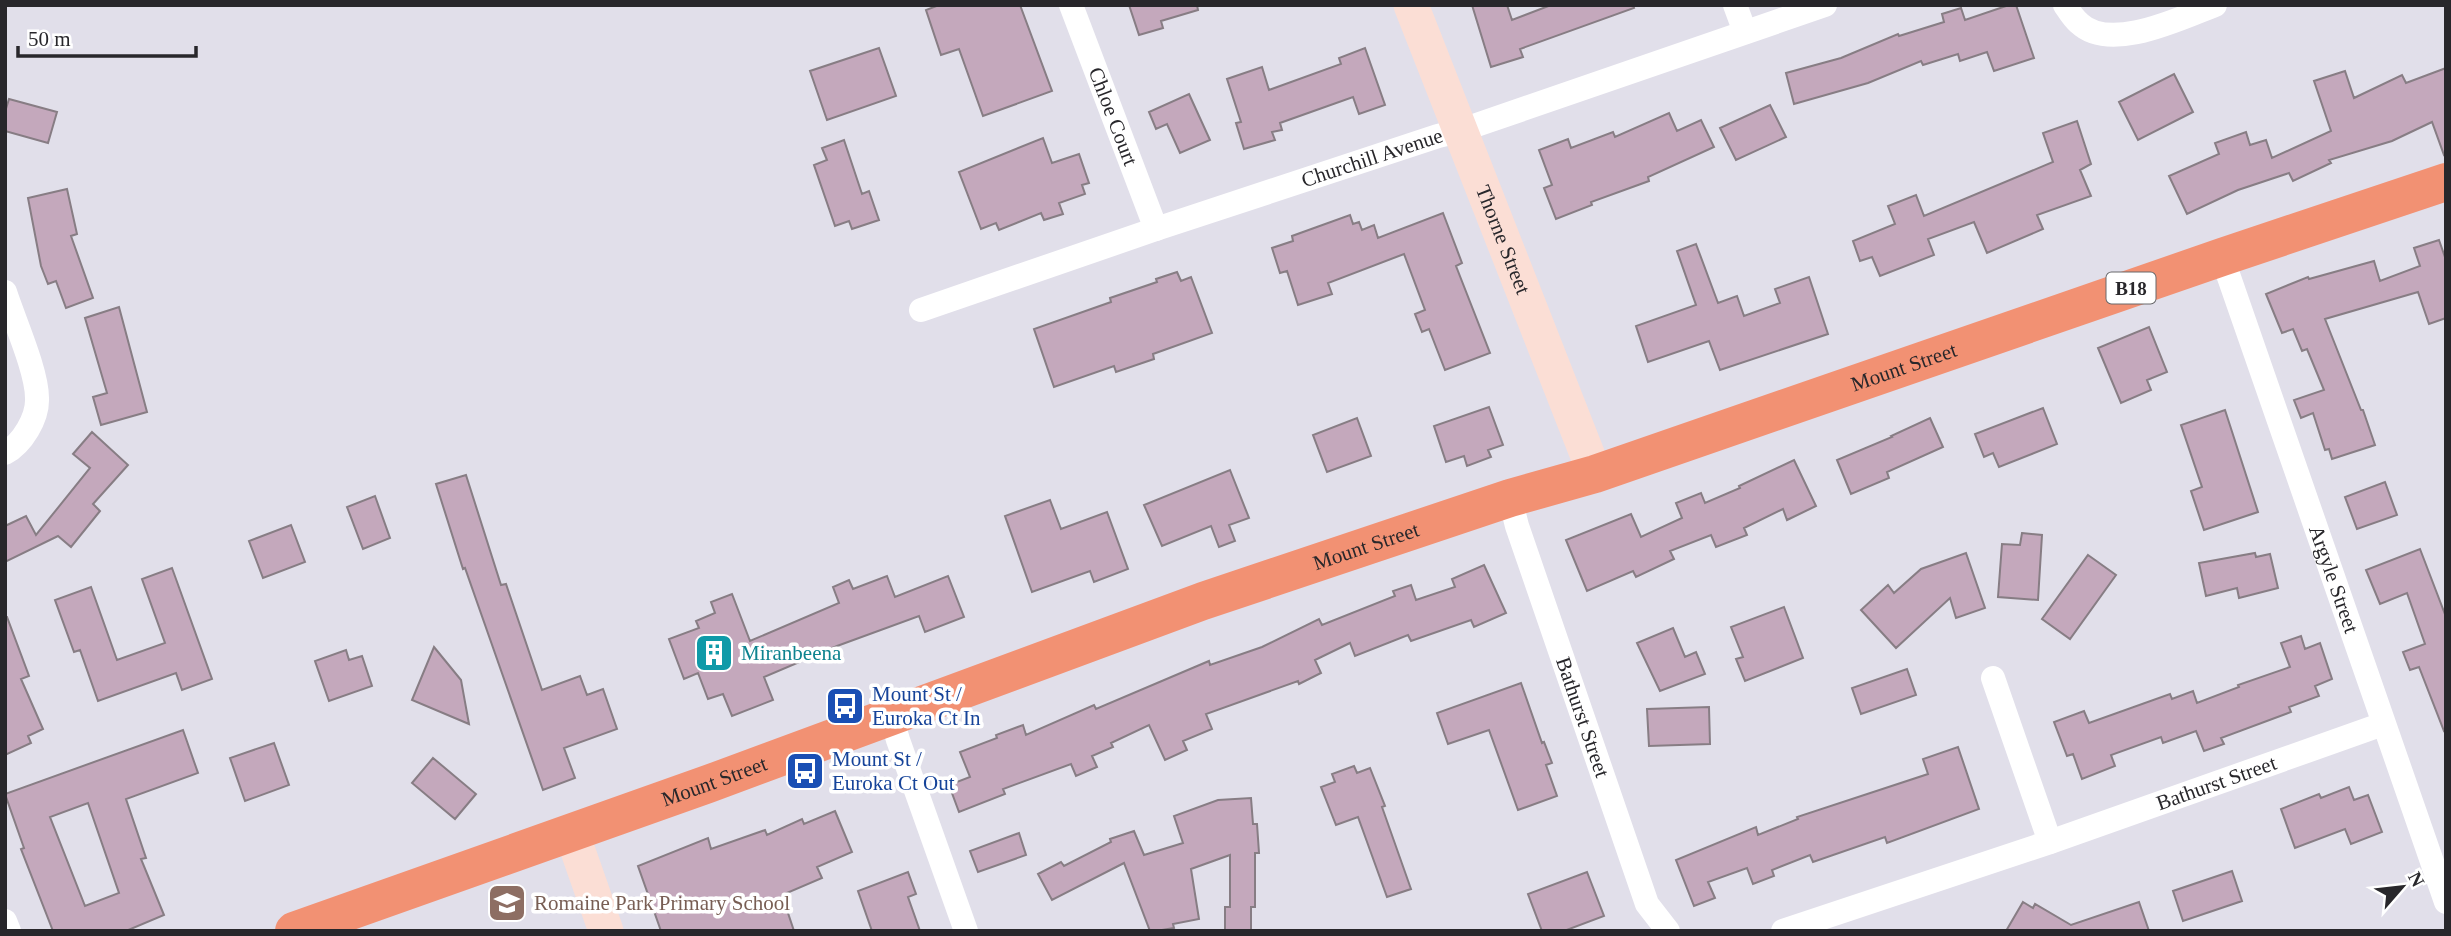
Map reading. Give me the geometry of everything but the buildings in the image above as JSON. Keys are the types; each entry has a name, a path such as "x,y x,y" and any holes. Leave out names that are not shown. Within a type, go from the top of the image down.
{"highway":[{"name":"Mount Street","path":"294,931 708,784 1203,601 1510,498 1595,474 2446,182"}],"street":[{"name":"Chloe Court","path":"1071,5 1156,229"},
{"name":"Thorne Street","path":"1411,5 1595,474"},
{"path":"1735,5 1745,33"},
{"name":"Churchill Avenue","path":"921,310 1156,229 1460,131 1825,5"},
{"path":"2065,5 2080,25 2105,35 2139,33 2215,5"},
{"name":"Argyle Street","path":"2222,257 2446,902"},
{"path":"5,292 38,400 29,429 5,453"},
{"name":"Bathurst Street","path":"1510,498 1517,526 1647,904 1668,931"},
{"path":"1993,678 2050,842"},
{"path":"891,715 966,931"},
{"name":"Bathurst Street","path":"1783,931 2050,842 2383,724"},
{"path":"571,831 606,931"},
{"path":"5,921 9,931"}],"place":[{"name":"Miranbeena","path":"714,653"},
{"name":"Mount St / Euroka Ct In","path":"845,706"},
{"name":"Mount St / Euroka Ct Out","path":"805,771"},
{"name":"Romaine Park Primary School","path":"507,903"}]}
